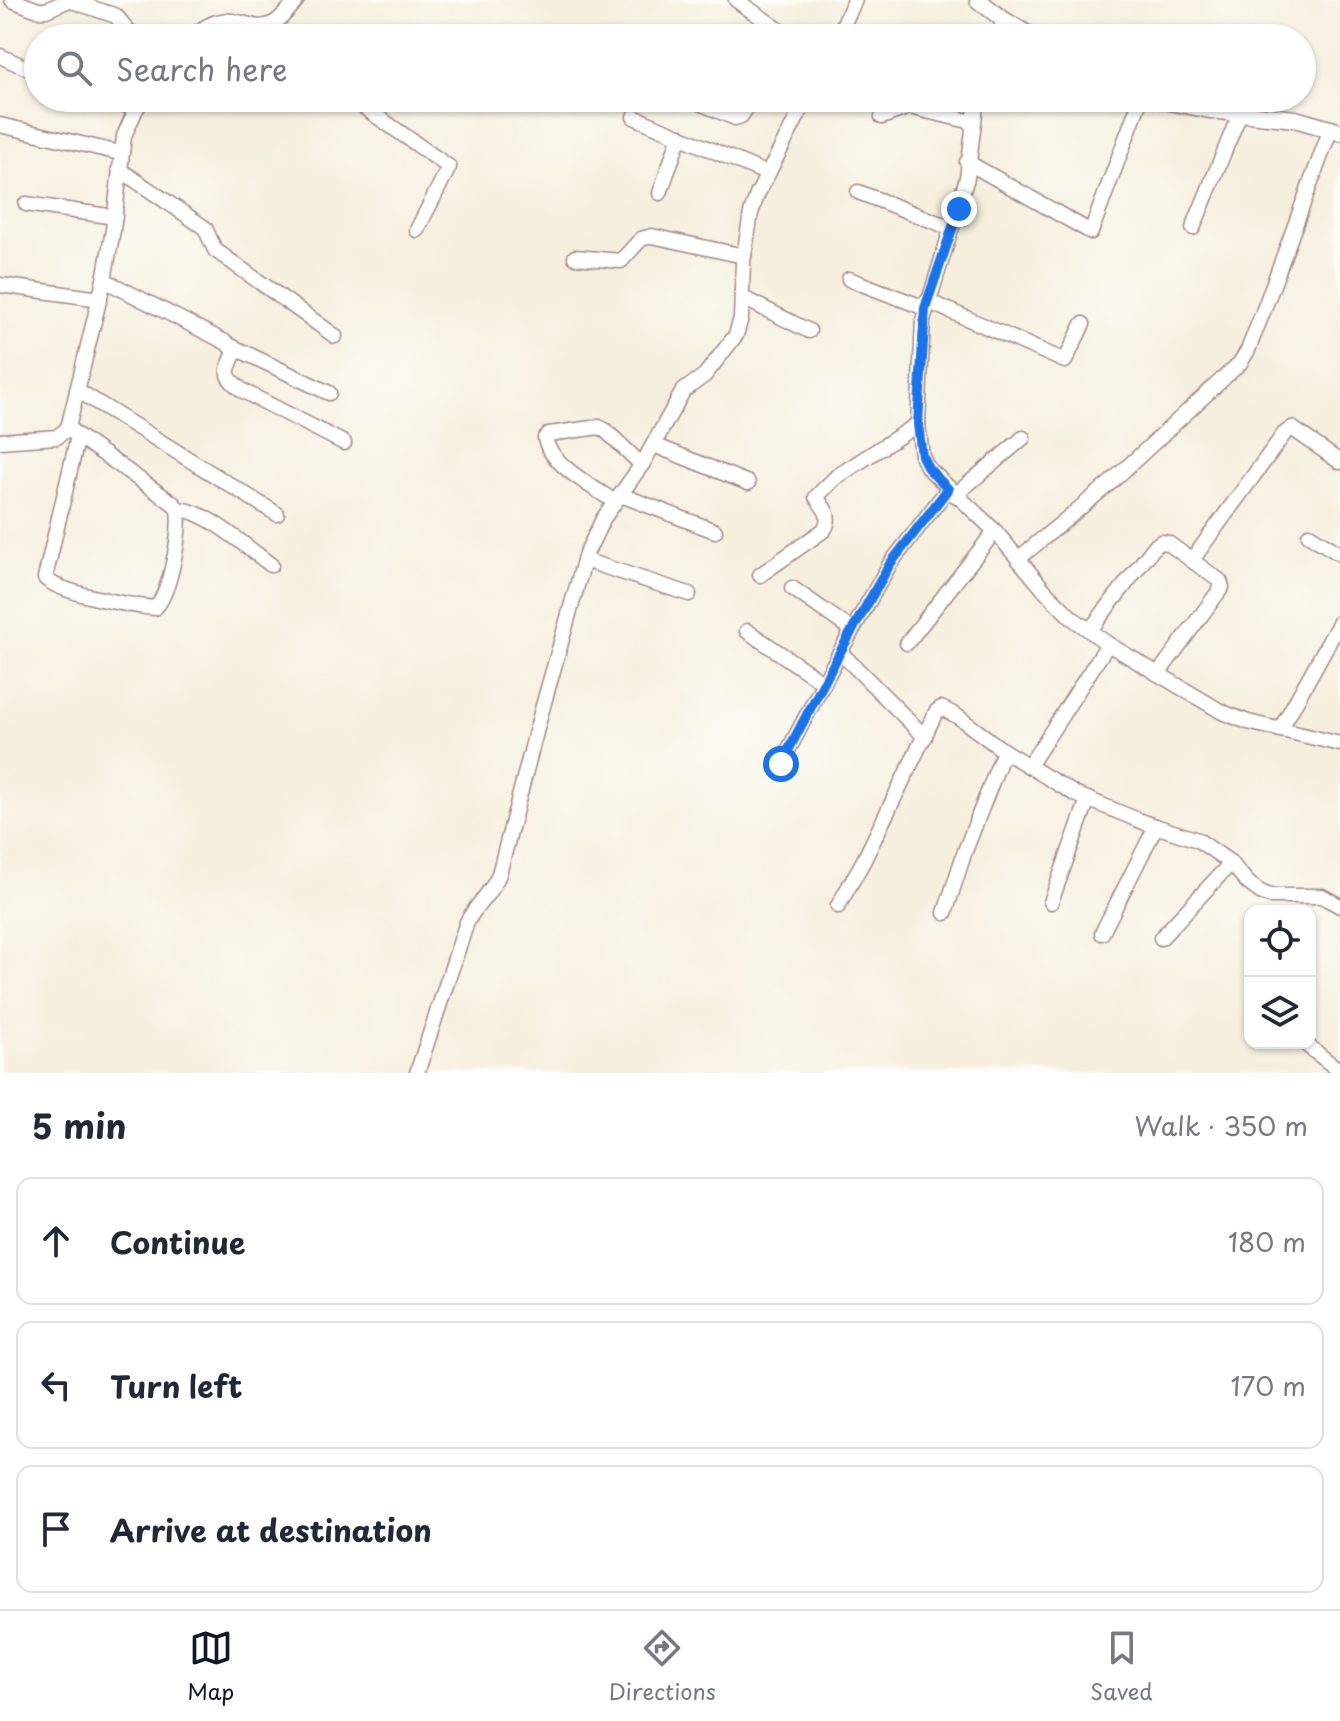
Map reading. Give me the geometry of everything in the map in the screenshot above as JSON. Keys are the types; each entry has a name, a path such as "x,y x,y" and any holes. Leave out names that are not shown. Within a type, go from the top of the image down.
{"street":[{"path":"12,0 38,10 46,10 69,0 107,12 124,24"},
{"path":"274,24 297,0"},
{"path":"736,0 771,24"},
{"path":"844,24 855,0"},
{"path":"978,0 1011,24"},
{"path":"209,24 218,19 238,24"},
{"path":"1002,24 1004,20"},
{"path":"0,56 24,67"},
{"path":"73,432 174,504 178,510 172,564 164,592 155,608 69,590 48,582 45,572 73,432 77,390 104,280 115,217 120,153 127,125 135,112"},
{"path":"371,112 449,167 417,230"},
{"path":"721,112 735,118 744,112"},
{"path":"417,1073 467,922 496,883 499,874 584,560 598,529 642,465 683,391 705,375 736,335 743,298 744,256 751,213 800,112"},
{"path":"882,117 896,112"},
{"path":"930,112 973,122"},
{"path":"975,112 967,178 926,305 918,424 922,456 928,468 995,531 1071,617 1108,644 1222,712 1340,744"},
{"path":"967,162 1091,232 1136,112"},
{"path":"1018,559 1109,484 1240,363 1248,350 1335,130 1295,119 1232,112"},
{"path":"1193,228 1240,113"},
{"path":"634,117 768,174"},
{"path":"0,125 120,153"},
{"path":"660,193 680,136"},
{"path":"119,169 205,228 215,250 335,336"},
{"path":"858,192 951,228"},
{"path":"26,204 115,217"},
{"path":"575,257 621,261 641,239 652,236 744,256"},
{"path":"849,279 926,305 1065,361 1083,324"},
{"path":"104,280 329,393"},
{"path":"0,285 100,299"},
{"path":"743,298 809,331"},
{"path":"233,347 235,352 226,374 231,381 243,391 344,443"},
{"path":"77,390 277,514"},
{"path":"760,575 824,530 829,523 828,515 816,497 836,477 918,424"},
{"path":"642,465 599,427 549,434 545,438 546,444 566,469 618,498 715,531"},
{"path":"1192,560 1284,434 1292,428 1340,462"},
{"path":"0,441 57,437 73,432"},
{"path":"781,764 890,564 952,492 1023,438"},
{"path":"654,445 748,483"},
{"path":"178,510 185,509 200,516 271,565"},
{"path":"907,643 995,531"},
{"path":"1309,535 1340,554"},
{"path":"1090,630 1155,546 1161,542 1168,543 1220,581 1222,587 1158,674"},
{"path":"584,560 689,594"},
{"path":"792,588 852,630"},
{"path":"1280,730 1340,622"},
{"path":"747,631 824,683"},
{"path":"1029,766 1108,644"},
{"path":"840,652 925,737"},
{"path":"838,906 864,860 936,712 941,708 947,709 1004,751 1088,799 1198,840 1231,863 1260,892 1270,896 1322,896 1340,906"},
{"path":"945,913 965,851 1004,751"},
{"path":"1051,902 1088,799"},
{"path":"1102,933 1156,826"},
{"path":"1161,938 1231,863"},
{"path":"1312,1049 1340,1071"}],"route":[{"path":"781,764 890,564 948,489 928,468 922,456 918,424 925,308 959,209"}]}
